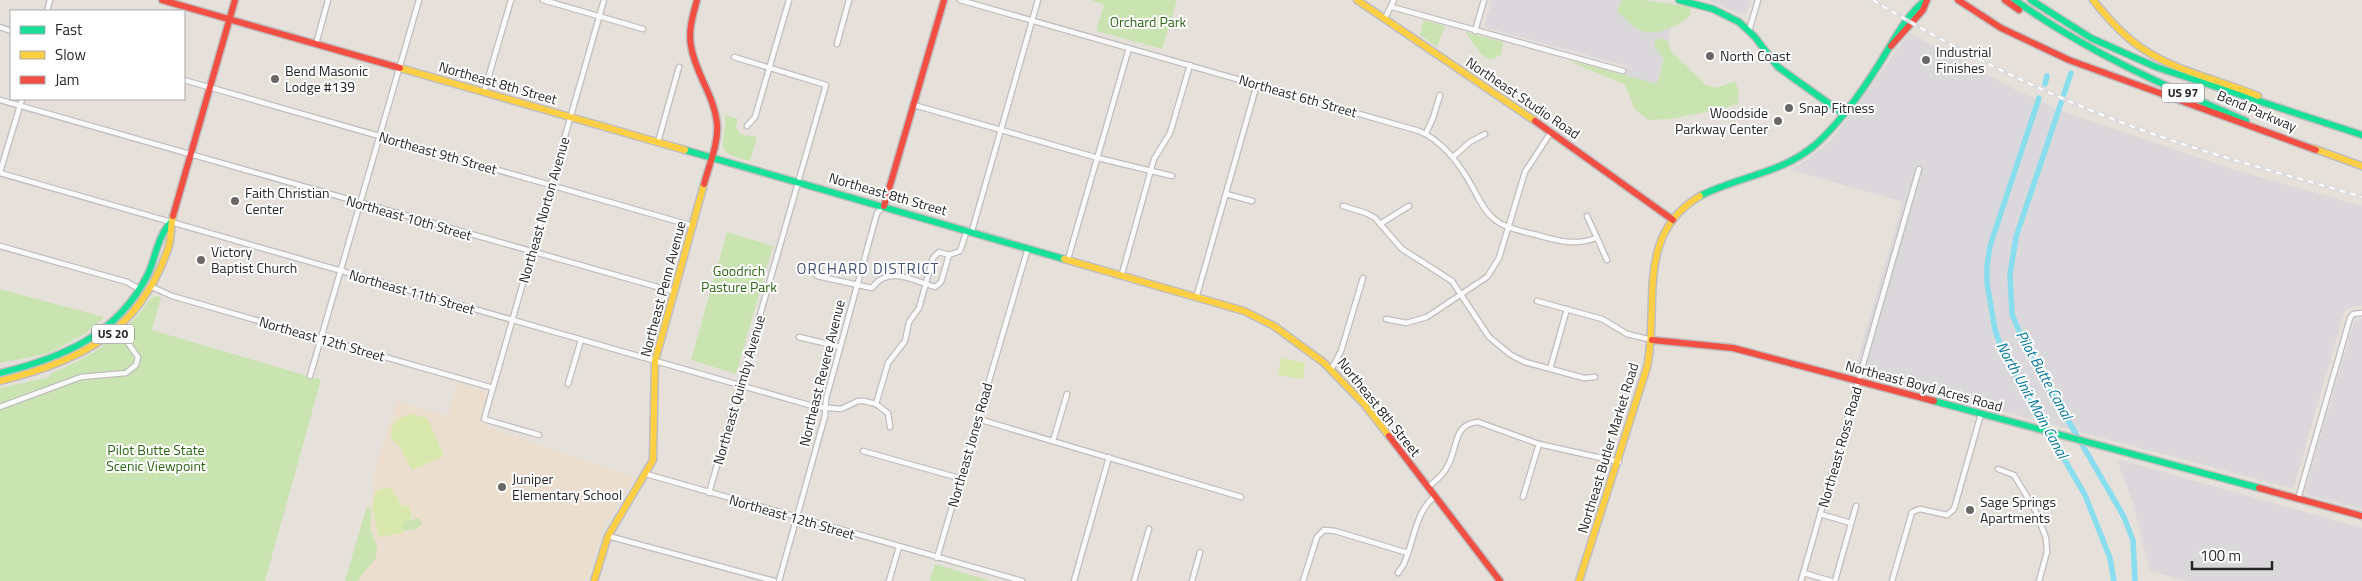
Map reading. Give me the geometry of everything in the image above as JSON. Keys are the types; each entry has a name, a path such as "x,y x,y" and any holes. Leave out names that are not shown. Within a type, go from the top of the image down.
{"main road":[{"name":"Northeast 8th Street","path":"162,0 1197,295 1263,319 1298,340 1332,368 1428,487 1500,581"},
{"name":"US 20","path":"0,380 48,370 95,348 118,330 141,304 152,287 173,231 171,222 234,0"},
{"name":"Northeast Penn Avenue","path":"594,581 608,536 646,474 655,451 655,361 717,137 717,112 691,52 689,30 696,0"},
{"name":"Northeast Revere Avenue","path":"884,206 944,0"},
{"name":"Northeast Studio Road","path":"1357,0 1552,132 1673,220"},
{"path":"1679,0 1727,15 1749,31 1778,67 1842,113"},
{"name":"Northeast Butler Market Road","path":"1579,581 1619,462 1643,382 1652,340 1654,261 1657,248 1673,220 1686,206 1711,188 1772,170 1802,155 1829,130 1888,49 1901,37 1927,0"},
{"path":"1958,0 2001,29 2048,52 2263,133 2316,150"},
{"path":"2005,0 2048,30 2066,36"},
{"name":"Bend Parkway","path":"2015,0 2066,36 2104,58 2316,150 2362,166"},
{"name":"Bend Parkway","path":"2031,0 2069,26 2120,52 2166,70 2362,134"},
{"path":"2093,0 2125,35 2151,54 2180,68 2245,90 2304,116"},
{"name":"US 20","path":"0,373 40,364 75,350 115,320 139,289 154,259 164,228 171,222"},
{"path":"118,330 116,324 130,309 135,296"},
{"name":"Northeast Boyd Acres Road","path":"1652,340 1732,348 2362,516"}],"street":[{"path":"316,44 328,0"},
{"path":"310,376 342,272 419,0"},
{"path":"484,92 511,0"},
{"path":"543,0 643,29"},
{"name":"Northeast Norton Avenue","path":"539,435 484,419 604,0"},
{"path":"748,126 755,118 789,0"},
{"path":"837,44 849,0"},
{"name":"Northeast 6th Street","path":"960,0 1426,134 1453,158 1465,173 1486,212 1495,220 1508,227 1566,243 1586,242 1596,238"},
{"path":"890,427 888,413 876,404 888,363 905,341 909,322 919,308 936,253 949,255 960,251 969,231 1038,0"},
{"path":"1385,18 1394,0"},
{"path":"1475,31 1484,0"},
{"path":"1749,31 1758,0"},
{"path":"1392,7 1623,71"},
{"path":"1068,259 1129,48"},
{"path":"734,57 770,68"},
{"path":"1122,274 1154,159 1170,133 1190,65"},
{"path":"658,142 679,67"},
{"name":"Northeast Quimby Avenue","path":"709,493 826,85 770,68"},
{"name":"Northeast 9th Street","path":"185,80 693,226"},
{"path":"1197,295 1257,84"},
{"path":"1426,134 1434,118 1440,95"},
{"name":"Northeast 10th Street","path":"0,100 675,292"},
{"path":"0,172 22,100"},
{"path":"914,104 1098,158 1172,176"},
{"path":"1386,319 1406,323 1420,320 1462,296 1487,278 1496,267 1525,172 1552,132"},
{"path":"1453,158 1470,142 1486,134"},
{"name":"Northeast Ross Road","path":"1801,581 1919,169"},
{"name":"Northeast 11th Street","path":"0,172 816,407 846,408 858,401 876,404"},
{"path":"1226,194 1252,201"},
{"name":"Northeast Revere Avenue","path":"779,581 825,416 825,406 857,285 877,214 884,206"},
{"path":"1343,206 1366,213 1380,224 1402,249 1444,274 1462,296 1489,337 1505,351 1517,359 1550,369 1584,378 1595,377"},
{"path":"1380,224 1409,206"},
{"path":"1587,216 1607,260"},
{"path":"0,246 127,282 139,289"},
{"name":"Northeast Jones Road","path":"937,558 1028,248"},
{"path":"817,276 872,288 882,277 889,274 935,287 941,282 949,255"},
{"path":"1332,368 1341,350 1364,278"},
{"name":"Northeast 12th Street","path":"152,287 172,296 493,388"},
{"path":"1537,301 1602,319 1627,334 1652,340"},
{"path":"1550,369 1567,309"},
{"path":"2298,499 2350,318 2353,314 2362,313"},
{"path":"0,407 81,377 120,374 132,369 136,365 138,357 118,330"},
{"path":"800,336 840,347"},
{"path":"568,384 581,340"},
{"path":"1053,441 1067,394"},
{"path":"1892,581 1912,512 1920,509 1947,515 1954,509 1981,414"},
{"path":"978,419 1241,497"},
{"path":"1428,487 1442,475 1448,466 1461,428 1468,423 1478,422 1539,444 1619,462"},
{"path":"1523,497 1539,444"},
{"path":"863,451 959,478"},
{"path":"1074,581 1109,457"},
{"path":"1998,469 2014,475 2034,510 2046,538 2047,552 2039,581"},
{"name":"Northeast 12th Street","path":"646,474 937,558"},
{"path":"1398,573 1404,564 1421,512 1425,504 1435,496"},
{"path":"1835,581 1856,506"},
{"path":"1820,514 1851,523"},
{"path":"1134,581 1148,529"},
{"path":"1303,581 1316,540 1324,530 1335,531 1408,552"},
{"path":"608,536 774,581"},
{"path":"889,581 898,547"},
{"path":"1192,581 1200,552"},
{"path":"937,558 1022,581"},
{"path":"1804,573 1831,581"}],"shaded area":[{"path":"1492,0 1644,0 1677,5 1657,84 1625,76 1627,66 1484,27"},
{"path":"1708,0 1751,0 1747,13 1742,15"},
{"path":"1909,33 2016,90 2064,112 2235,170 2362,206 2362,306 2348,308 2344,312 2294,486 2291,488 1854,372 1903,202 1791,170 1822,148 1836,134"},
{"path":"2355,318 2362,319 2362,509 2308,495 2305,490"},
{"name":"Juniper Elementary School","path":"457,382 489,392 486,426 635,478 604,526 586,581 357,581 376,558 377,546 371,531 371,509 376,464 397,401 448,416"},
{"path":"2117,459 2362,528 2362,581 2187,581 2150,571 2133,504"}],"green space":[{"name":"Orchard Park","path":"1091,0 1177,0 1162,49 1096,31 1104,5"},
{"path":"1622,0 1644,0 1685,6 1691,8 1690,16 1668,29 1654,32 1642,31 1632,25 1617,11"},
{"path":"1423,20 1445,26 1437,47 1420,35"},
{"path":"1465,32 1503,42 1501,55 1490,60 1481,54"},
{"path":"1661,38 1668,41 1670,50 1706,85 1716,88 1735,81 1739,92 1738,103 1726,108 1671,119 1648,120 1634,108 1625,85 1569,60 1657,84 1664,59 1655,48 1654,41"},
{"path":"725,115 738,119 736,127 740,134 757,137 750,161 729,154 725,150 723,141"},
{"name":"Goodrich Pasture Park","path":"727,232 773,246 736,374 691,360"},
{"path":"0,289 104,317 85,334 47,354 0,363"},
{"name":"Pilot Butte State Scenic Viewpoint","path":"161,297 152,330 321,380 265,581 0,581 0,388 49,377 52,373 94,352 119,334 151,298"},
{"path":"1281,358 1305,363 1303,379 1278,375"},
{"path":"411,414 427,418 444,456 412,470 398,444 392,440 391,435 391,430 395,423"},
{"path":"387,487 393,490 402,506 410,506 412,519 403,522 403,533 379,537 373,500 375,494"},
{"path":"367,506 371,509 371,531 377,546 376,558 357,581 345,581"},
{"path":"419,518 422,524 417,529 403,531 403,522"},
{"path":"935,564 991,581 930,581"}],"waterway":[{"name":"Pilot Butte Canal","path":"2071,73 2016,237 2010,275 2012,314 2026,348 2123,515 2133,540 2135,581"},
{"name":"North Unit Main Canal","path":"2045,84 2047,76"},
{"name":"North Unit Main Canal","path":"2039,98 1990,246 1987,283 1995,330 2004,355 2085,495 2110,558 2114,581"}],"railway":[{"path":"1873,0 1967,53 2097,113 2188,146 2362,197"}],"traffic: fast":[{"path":"1679,0 1713,9 1739,22 1754,36 1778,67 1842,113"},
{"path":"1700,196 1789,162 1815,145 1851,105 1906,21 1926,0"},
{"path":"2015,0 2042,19 2098,52 2186,95 2246,121"},
{"path":"2031,0 2091,38 2156,67 2362,135"},
{"path":"685,150 1064,259"},
{"path":"0,373 45,360 66,351 86,341 121,313 136,295 148,274 163,234 171,222"},
{"path":"1934,401 2259,488"}],"traffic: slow":[{"path":"1357,0 1535,121"},
{"path":"2093,0 2122,33 2156,57 2184,70 2258,96"},
{"path":"400,68 685,150"},
{"path":"2312,148 2362,166"},
{"path":"594,581 608,536 653,460 655,361 704,184"},
{"path":"1579,581 1647,367 1654,273 1658,251 1666,231 1679,212 1700,196"},
{"path":"0,381 56,364 104,339 123,322 141,302 156,278 168,249 173,216"},
{"path":"1064,259 1244,311 1274,326 1323,362 1364,404 1389,436"}],"traffic: jam":[{"path":"162,0 400,68"},
{"path":"173,216 235,0"},
{"path":"697,0 690,40 693,56 712,103 717,123 715,146 704,184"},
{"path":"884,206 944,0"},
{"path":"1891,46 1923,10 1927,0"},
{"path":"1958,0 2001,28 2069,60 2316,150"},
{"path":"2005,0 2019,10"},
{"path":"1535,121 1673,220"},
{"path":"1652,340 1733,348 1934,401"},
{"path":"1389,436 1500,581"},
{"path":"2259,488 2362,516"}],"place":[{"name":"North Coast","path":"1710,56"},
{"name":"Industrial Finishes","path":"1926,60"},
{"name":"Bend Masonic Lodge #139","path":"275,79"},
{"name":"Snap Fitness","path":"1789,108"},
{"name":"Woodside Parkway Center","path":"1778,121"},
{"name":"Faith Christian Center","path":"235,201"},
{"name":"Victory Baptist Church","path":"201,260"},
{"name":"Juniper Elementary School","path":"502,487"},
{"name":"Sage Springs Apartments","path":"1970,510"}],"district":[{"name":"ORCHARD DISTRICT","path":"868,269"}]}
